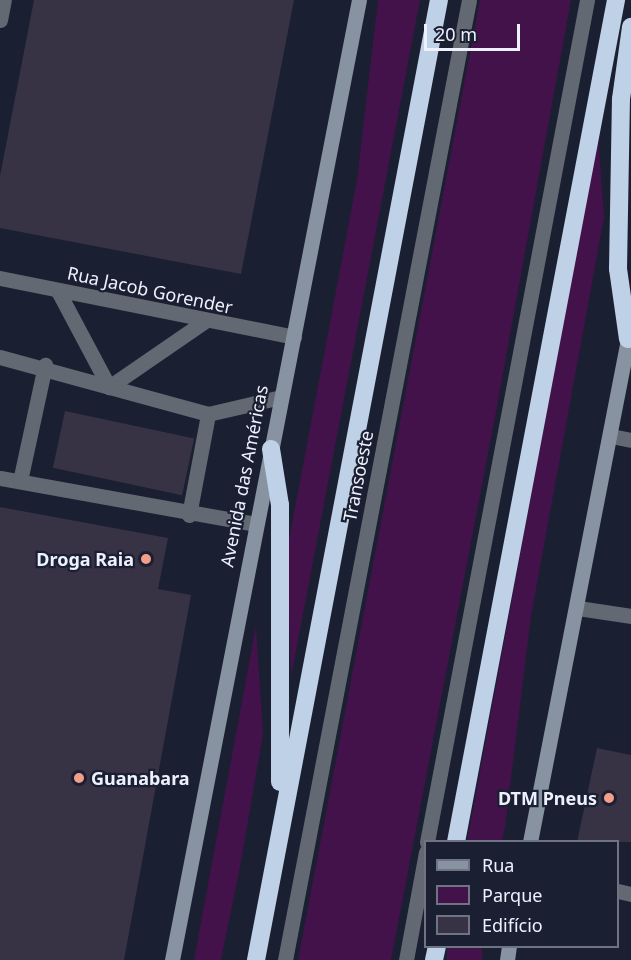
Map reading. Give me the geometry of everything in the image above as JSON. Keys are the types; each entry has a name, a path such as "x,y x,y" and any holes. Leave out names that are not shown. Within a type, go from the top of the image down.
{"highway":[{"path":"256,960 439,0"},
{"path":"456,840 616,0"},
{"path":"629,331 618,269 621,99 631,27"},
{"path":"271,449 280,505 282,748 275,856"}],"main road":[{"name":"Avenida das Américas","path":"172,960 255,524 294,338 359,0"},
{"path":"530,840 578,608 629,331"}],"street":[{"path":"0,20 4,0"},
{"name":"Transoeste","path":"285,960 469,0"},
{"path":"427,840 586,0"},
{"name":"Rua Jacob Gorender","path":"0,278 294,338"},
{"path":"58,291 109,387"},
{"path":"109,387 205,321"},
{"path":"0,357 45,365 109,387 208,414 281,398"},
{"path":"20,482 45,365"},
{"path":"189,515 208,414"},
{"path":"611,436 631,440"},
{"path":"0,478 189,515 255,524"},
{"path":"578,608 631,616"},
{"path":"405,960 424,862"}],"green space":[{"path":"378,0 420,0 291,677 287,550 357,180"},
{"path":"480,0 571,0 495,417 391,960 298,960"},
{"path":"598,135 604,217 531,616 505,827 502,840 467,840"},
{"path":"256,626 263,734 240,867 221,960 194,960"},
{"path":"447,948 482,948 482,960 447,960"}],"building":[{"path":"34,0 294,0 241,274 0,228 0,176"},
{"path":"65,411 194,438 182,495 53,468"},
{"name":"Guanabara","path":"0,507 168,538 158,589 191,595 124,960 0,960"},
{"name":"DTM Pneus","path":"597,748 631,755 631,842 577,840"}],"place":[{"name":"Droga Raia","path":"146,559"},
{"name":"Guanabara","path":"79,778"},
{"name":"DTM Pneus","path":"609,798"}]}
